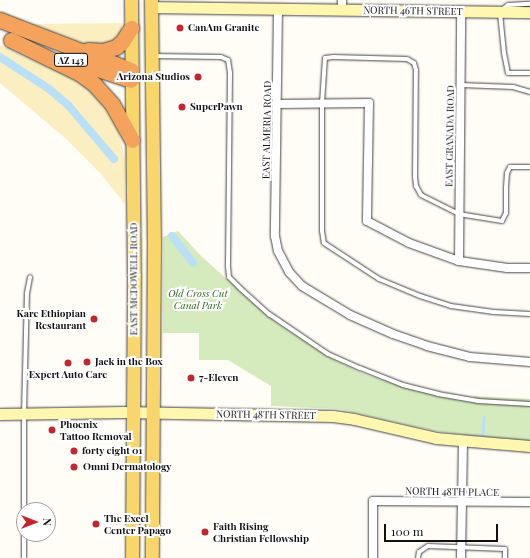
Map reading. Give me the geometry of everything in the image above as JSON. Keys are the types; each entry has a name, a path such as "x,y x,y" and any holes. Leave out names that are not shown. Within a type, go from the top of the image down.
{"highway":[{"name":"AZ 143","path":"0,20 76,48 131,75"},
{"path":"76,48 95,52 112,49 122,42 131,28"},
{"path":"6,38 79,73 94,84 112,104 132,140"},
{"name":"AZ 143","path":"6,38 131,75"}],"main road":[{"name":"EAST MCDOWELL ROAD","path":"131,0 134,276 132,558"},
{"name":"EAST MCDOWELL ROAD","path":"148,2 151,56 154,276 152,558"},
{"name":"AZ 143","path":"131,75 151,78"},
{"path":"134,276 154,276"}],"street":[{"name":"NORTH 46TH STREET","path":"148,2 278,9 342,4 461,12 530,12"},
{"name":"EAST ALMERIA ROAD","path":"278,9 278,104 275,236 278,251 288,272 302,286 350,315 427,346 470,357 530,362"},
{"name":"EAST GRANADA ROAD","path":"459,261 461,12"},
{"path":"278,104 369,103 367,221 409,242 459,261 507,268 530,268"},
{"name":"NORTH 48TH STREET","path":"0,414 133,412 333,416 354,419 436,438 530,446"},
{"path":"461,558 463,441"},
{"name":"NORTH 48TH PLACE","path":"373,558 373,501 530,502"}],"lane":[{"path":"530,4 508,5 500,12 504,53 508,73 530,73"},
{"path":"151,56 221,57 228,60 230,73 228,267 229,277 241,289 270,314 328,354 360,368 403,385 438,394 478,401 530,404"},
{"path":"530,167 510,167 507,173 506,213 502,220 460,214 421,196 416,186 416,70 414,63 407,59 325,58 322,103 322,231 324,243 378,279 420,296 451,306 494,312 530,314"},
{"path":"461,84 513,86 530,92"},
{"path":"24,558 24,414 26,388 27,292 30,277"},
{"path":"418,558 419,552 428,546 505,549 504,558"}],"green space":[{"name":"Old Cross Cut Canal Park","path":"178,231 201,256 274,321 327,356 361,373 412,390 472,402 474,396 530,399 530,441 505,440 434,431 338,409 271,406 271,386 228,360 199,360 199,333 163,333 163,237"}],"sand":[{"path":"0,10 32,24 122,23 121,35 115,44 86,45 0,14"},
{"path":"0,45 22,56 72,74 95,94 117,124 125,161 125,204 101,174 65,138 0,83"}],"waterway":[{"path":"0,57 49,89 68,105 114,159"},
{"path":"172,236 193,263"},
{"path":"482,438 484,417"}],"place":[{"name":"CanAm Granite","path":"180,28"},
{"name":"Arizona Studios","path":"198,77"},
{"name":"SuperPawn","path":"182,107"},
{"name":"Kare Ethiopian Restaurant","path":"94,319"},
{"name":"Jack in the Box","path":"87,362"},
{"name":"Expert Auto Care","path":"68,363"},
{"name":"7-Eleven","path":"191,378"},
{"name":"Phoenix Tattoo Removal","path":"52,430"},
{"name":"forty eight 01","path":"74,451"},
{"name":"Omni Dermatology","path":"74,467"},
{"name":"The Excel Center Papago","path":"96,524"},
{"name":"Faith Rising Christian Fellowship","path":"205,532"}]}
